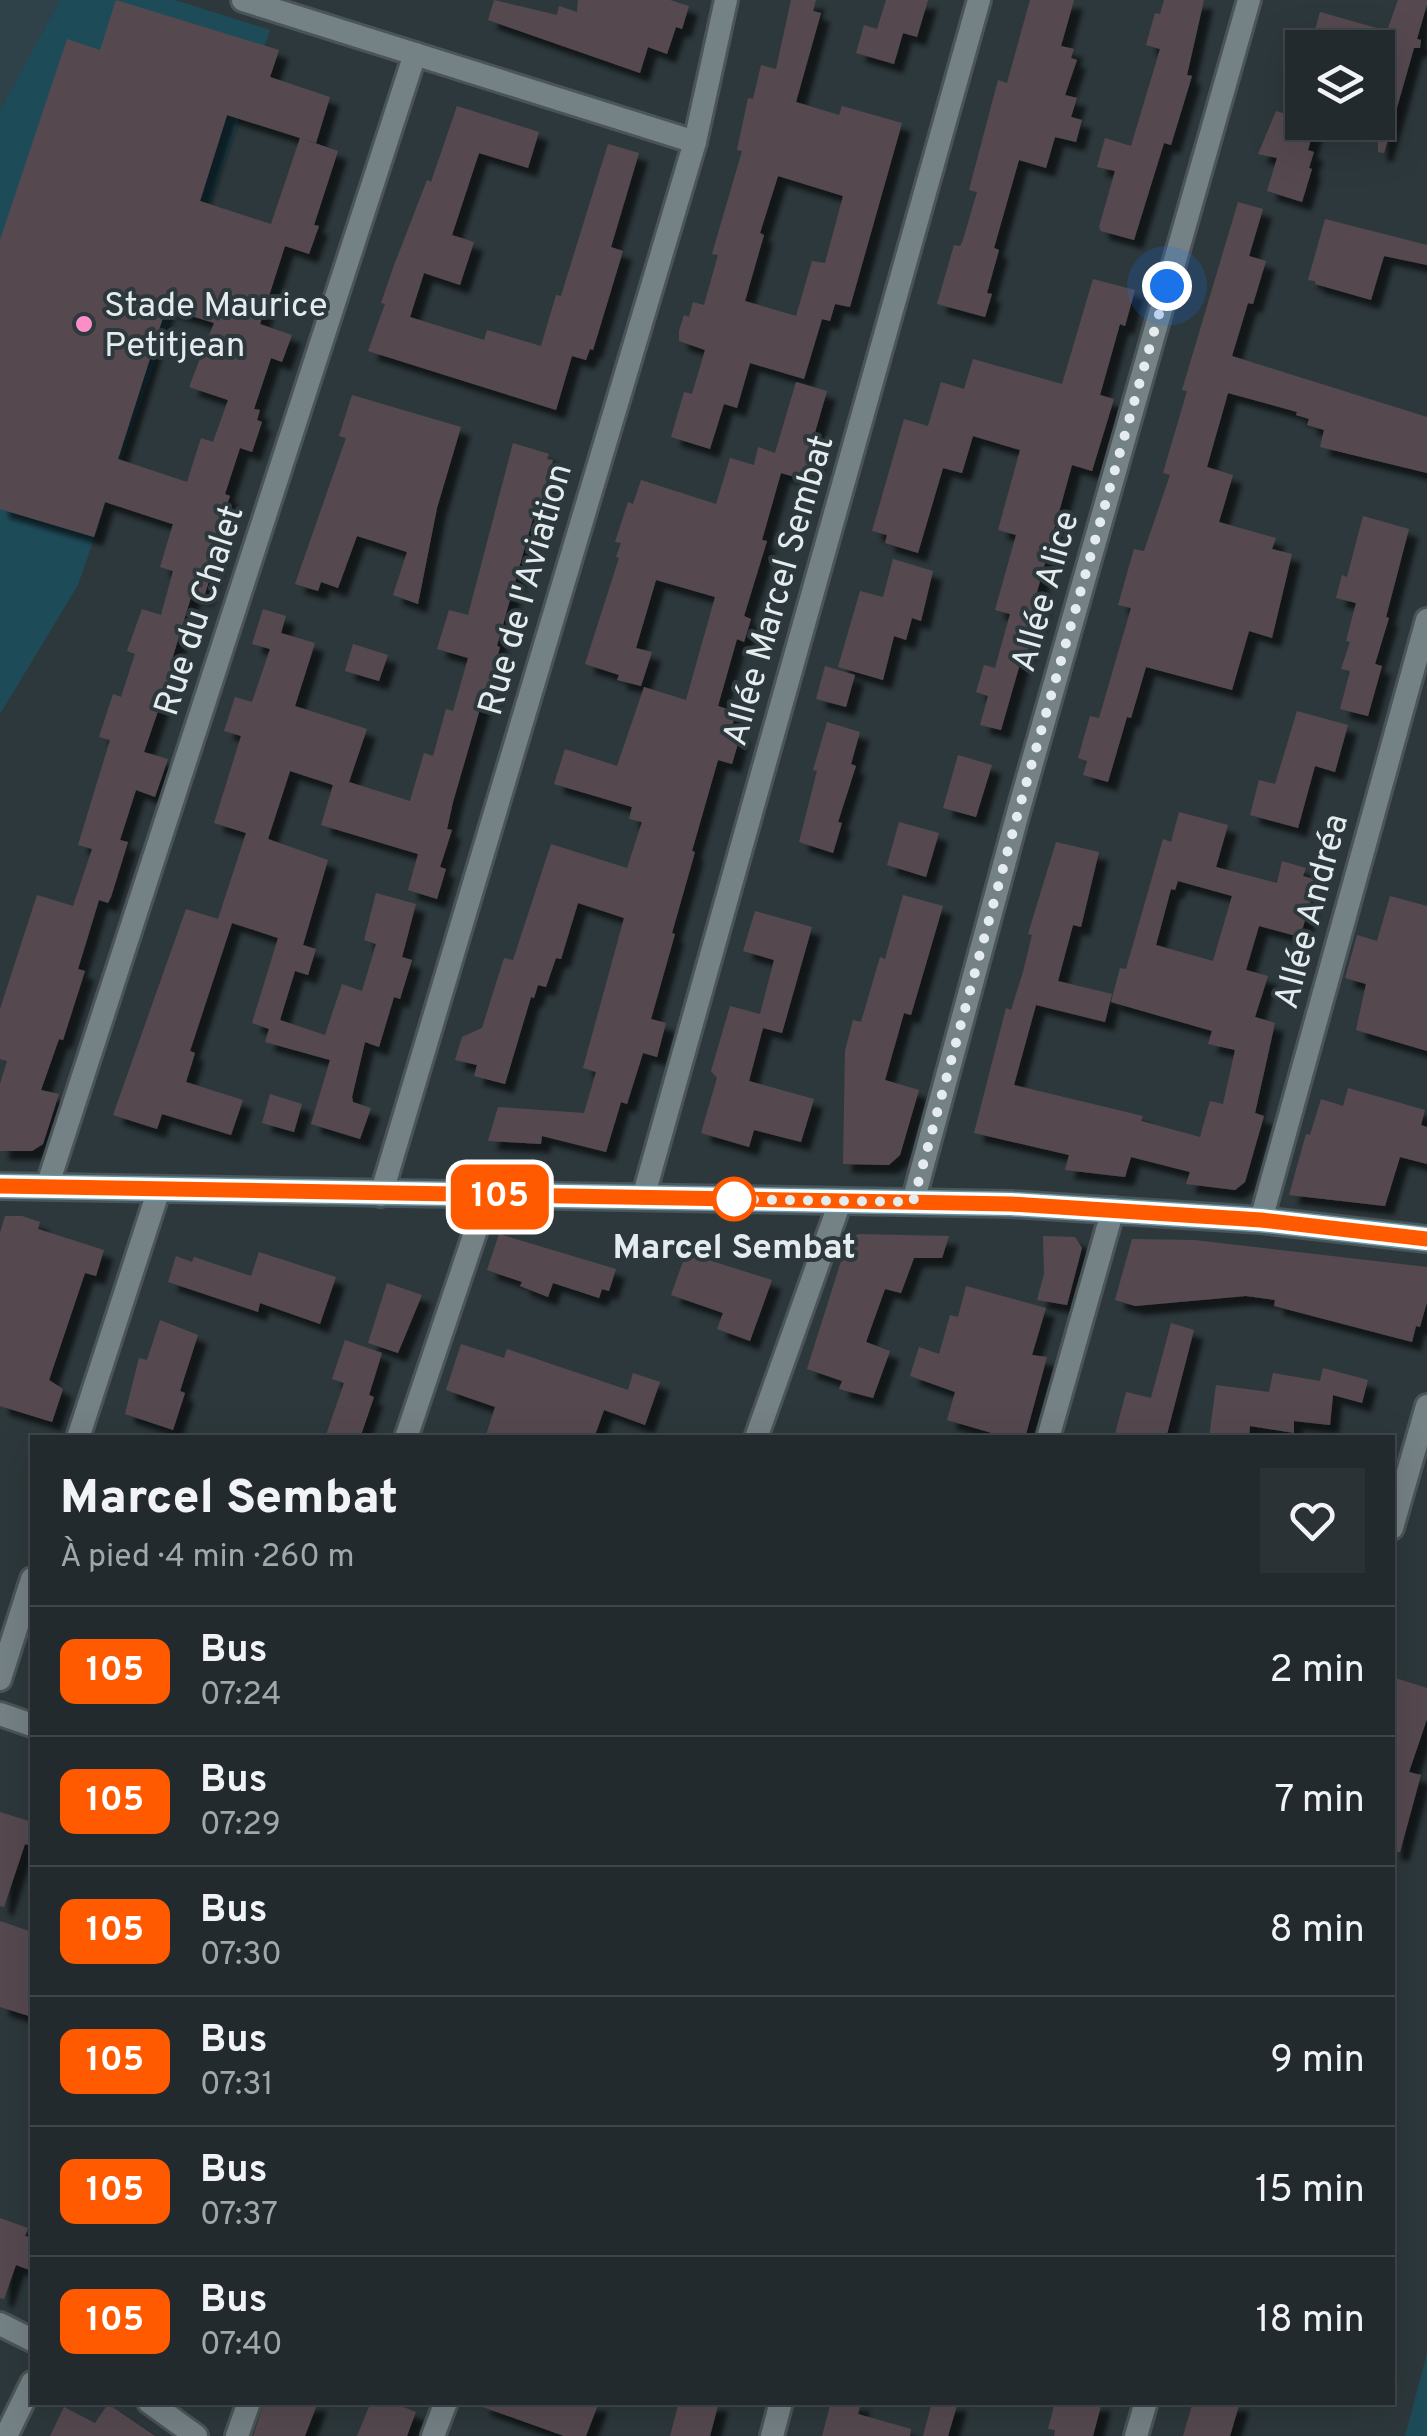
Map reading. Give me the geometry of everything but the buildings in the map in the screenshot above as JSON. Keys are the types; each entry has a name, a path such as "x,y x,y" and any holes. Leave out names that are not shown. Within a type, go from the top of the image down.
{"street":[{"path":"242,0 695,142"},
{"name":"Rue de l'Aviation","path":"381,1195 695,142 726,0"},
{"name":"Allée Marcel Sembat","path":"643,1198 979,0"},
{"name":"Allée Alice","path":"913,1202 1024,790 1249,0"},
{"name":"Rue du Chalet","path":"47,1187 415,54"},
{"name":"Allée Andréa","path":"1261,1220 1427,620"},
{"path":"0,1186 1011,1204 1261,1220 1425,1239"},
{"path":"79,1435 159,1189"},
{"path":"407,1435 487,1197"},
{"path":"757,1435 840,1202"},
{"path":"1049,1435 1113,1209"},
{"path":"1395,1518 1427,1406"},
{"path":"0,1680 30,1585"},
{"path":"0,1714 30,1724"},
{"path":"0,2324 30,2339"},
{"path":"6,2436 30,2387"},
{"path":"152,2405 196,2436"},
{"path":"237,2436 248,2405"},
{"path":"433,2436 445,2405"},
{"path":"772,2436 779,2405"},
{"path":"1136,2436 1145,2405"}],"shaded area":[{"path":"0,0 60,0 0,112"},
{"name":"Stade Maurice Petitjean","path":"60,0 175,0 270,30 78,585 0,714 0,111"},
{"path":"1427,2353 1427,2436 1405,2436"}],"bus line":[{"name":"105","path":"0,1186 1011,1204 1261,1220 1427,1239"}],"place":[{"name":"Stade Maurice Petitjean","path":"84,324"},
{"name":"Marcel Sembat","path":"734,1199"}],"route":[{"path":"734,1199 717,1199 913,1202 1167,286"}]}
